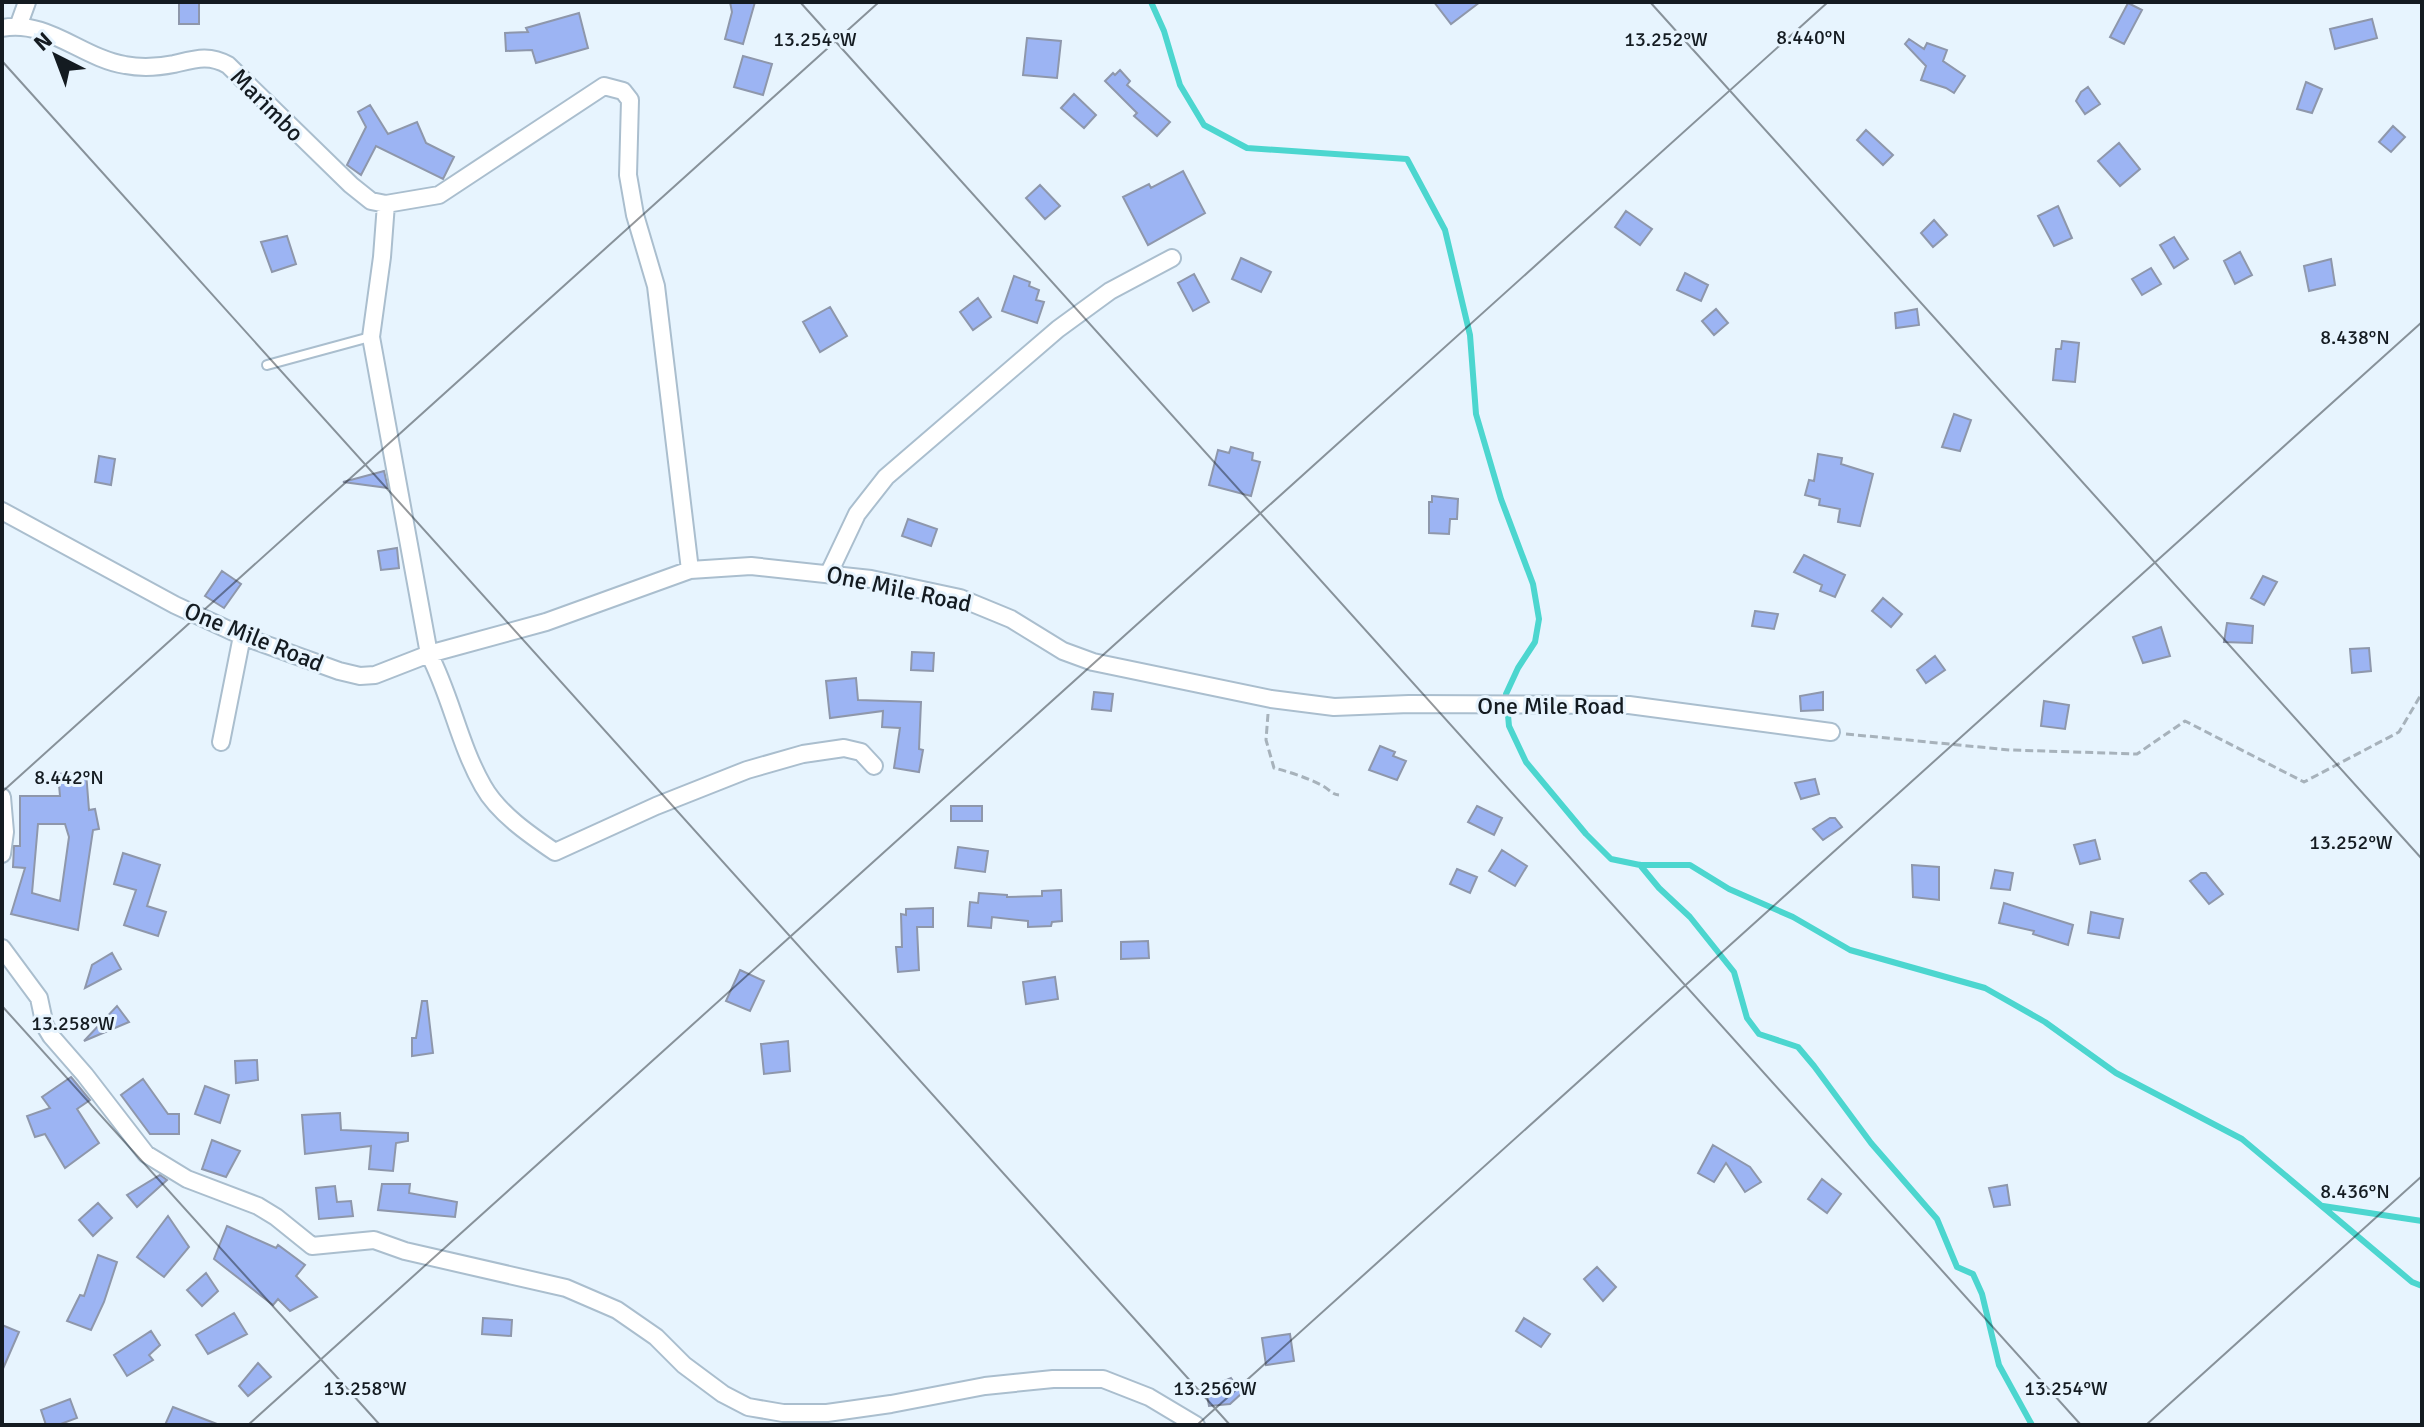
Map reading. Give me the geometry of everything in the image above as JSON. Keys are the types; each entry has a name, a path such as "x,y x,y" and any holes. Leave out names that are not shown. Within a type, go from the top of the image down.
{"street":[{"path":"10,26 27,2"},
{"name":"Marimbo","path":"10,26 61,39 103,60 130,66 217,58 228,65 351,185 371,201 386,204"},
{"path":"690,570 656,286 635,215 628,175 630,100 623,91 604,86 439,195 386,204 371,337 429,654 444,683 483,787 502,809 555,852 656,806 747,770 803,754 844,748 861,752 874,766"},
{"path":"829,573 857,514 886,477 1058,329 1110,291 1172,258"},
{"name":"One Mile Road","path":"2,511 175,605 242,636 360,676 375,675 429,654 546,622 690,570 751,566 871,579 960,598 1011,619 1063,651 1093,662 1271,699 1334,707 1409,704 1629,705 1831,732"},
{"path":"221,742 242,636"},
{"path":"2,797 5,832 2,854"},
{"path":"2,948 39,998 45,1026 51,1036 146,1154 187,1179 258,1206 312,1246 374,1240 405,1251 566,1288 617,1310 656,1337 684,1365 723,1394 748,1407 783,1413 827,1413 985,1386 1053,1379 1103,1379 1149,1397 1196,1425"}],"lane":[{"path":"267,365 371,337"}],"path":[{"path":"1831,732 2010,750 2137,754 2185,721 2304,782 2399,732 2422,693"},
{"path":"1271,699 1266,740 1274,768 1339,795"}],"building":[{"path":"179,2 199,2 199,24 179,24"},
{"path":"730,2 755,2 743,44 725,39 732,12"},
{"path":"1434,2 1480,2 1451,24"},
{"path":"2128,3 2142,10 2124,44 2110,37"},
{"path":"579,13 588,48 536,63 532,50 506,51 505,33 528,32 526,28"},
{"path":"2372,19 2377,38 2335,49 2330,29"},
{"path":"1027,38 1061,41 1057,78 1023,75"},
{"path":"1909,39 1924,49 1927,43 1947,50 1943,61 1965,76 1954,93 1921,80 1926,66 1905,44"},
{"path":"743,56 772,64 763,95 734,87"},
{"path":"1120,70 1130,81 1127,85 1170,122 1157,136 1134,116 1137,113 1105,81"},
{"path":"2306,82 2322,89 2312,113 2297,109"},
{"path":"2088,87 2100,104 2085,114 2076,101"},
{"path":"1074,94 1096,115 1084,128 1061,108"},
{"path":"370,105 388,134 417,122 426,143 454,157 443,179 376,146 361,175 347,165 366,127 358,112"},
{"path":"2393,126 2405,137 2391,152 2379,142"},
{"path":"1866,130 1893,155 1883,165 1857,140"},
{"path":"2119,143 2140,169 2120,186 2098,161"},
{"path":"1183,171 1205,213 1148,245 1123,197 1149,184 1151,188"},
{"path":"1040,185 1060,206 1045,219 1026,198"},
{"path":"2058,206 2072,238 2054,246 2038,216"},
{"path":"1626,211 1652,229 1640,245 1615,227"},
{"path":"1934,220 1947,235 1933,247 1921,233"},
{"path":"287,236 296,264 272,272 261,242"},
{"path":"2174,237 2188,259 2174,268 2160,245"},
{"path":"2240,252 2252,275 2235,284 2224,261"},
{"path":"1241,258 1271,272 1261,292 1232,279"},
{"path":"2331,259 2335,285 2309,291 2304,266"},
{"path":"2151,268 2161,284 2142,295 2132,279"},
{"path":"1685,273 1708,285 1701,301 1677,290"},
{"path":"1194,274 1209,302 1193,311 1178,283"},
{"path":"1014,276 1030,282 1029,286 1039,290 1036,300 1044,302 1037,323 1002,311"},
{"path":"978,298 991,317 973,330 960,312"},
{"path":"830,307 847,336 820,352 803,322"},
{"path":"1716,309 1728,323 1714,335 1702,321"},
{"path":"1917,309 1919,325 1896,328 1895,313"},
{"path":"2062,341 2079,343 2075,382 2053,380 2056,349 2061,349"},
{"path":"1954,414 1971,420 1960,451 1942,447"},
{"path":"1231,447 1253,453 1252,460 1260,462 1251,496 1209,485 1218,450 1229,453"},
{"path":"1818,454 1842,458 1841,464 1873,474 1860,526 1838,522 1840,509 1819,505 1820,499 1805,495 1809,480 1814,481"},
{"path":"99,456 115,459 111,485 95,482"},
{"path":"384,471 388,488 343,482"},
{"path":"1432,496 1458,499 1457,519 1450,519 1449,534 1429,533 1429,502 1432,502"},
{"path":"908,519 937,529 931,546 902,536"},
{"path":"397,548 399,568 381,570 378,551"},
{"path":"1804,555 1845,575 1835,597 1820,591 1822,585 1794,572"},
{"path":"222,571 241,584 224,608 205,596"},
{"path":"2263,576 2277,582 2264,605 2251,598"},
{"path":"1883,598 1902,614 1891,627 1872,611"},
{"path":"1755,611 1778,614 1774,629 1752,626"},
{"path":"2227,623 2253,626 2252,643 2224,642"},
{"path":"2161,627 2170,656 2143,663 2133,637"},
{"path":"2369,648 2371,671 2352,673 2350,649"},
{"path":"912,652 934,653 933,671 911,670"},
{"path":"1935,656 1945,670 1926,683 1917,670"},
{"path":"856,678 858,700 921,702 919,749 923,750 919,772 894,768 900,728 882,727 883,711 830,718 826,681"},
{"path":"1094,692 1113,694 1111,711 1092,709"},
{"path":"1823,692 1823,710 1801,711 1800,696"},
{"path":"2044,701 2069,705 2065,729 2041,726"},
{"path":"1380,746 1406,761 1397,780 1369,770"},
{"path":"86,772 89,810 95,809 99,829 93,830 78,930 11,914 25,868 13,867 14,846 20,846 20,796 60,796 58,774","holes":["38,824 65,824 69,837 60,901 32,893"]},
{"path":"1815,779 1819,794 1801,799 1795,783"},
{"path":"951,806 982,806 982,821 951,821"},
{"path":"1477,806 1502,818 1494,835 1468,822"},
{"path":"1835,818 1842,827 1823,840 1813,829"},
{"path":"2095,840 2100,859 2080,864 2074,845"},
{"path":"958,847 988,851 985,872 955,868"},
{"path":"1502,850 1527,866 1515,886 1489,871"},
{"path":"123,853 160,865 147,906 166,912 158,936 124,925 136,890 114,884"},
{"path":"1912,865 1939,867 1939,900 1913,897"},
{"path":"1457,869 1477,877 1470,893 1450,884"},
{"path":"1995,870 2013,873 2010,890 1991,888"},
{"path":"2206,873 2223,894 2209,904 2190,881"},
{"path":"1061,890 1062,921 1052,922 1051,926 1028,927 1028,921 992,917 991,928 968,926 970,902 978,903 979,893 1007,897 1042,896 1042,891"},
{"path":"2004,903 2073,925 2068,945 2033,934 2034,931 1999,923"},
{"path":"933,908 933,927 917,927 919,970 898,972 896,947 902,947 901,914 906,915 906,909"},
{"path":"2091,912 2123,919 2119,938 2088,933"},
{"path":"1148,941 1149,958 1121,959 1121,942"},
{"path":"112,953 121,969 85,988 92,965"},
{"path":"740,970 764,981 750,1011 726,1001"},
{"path":"1055,977 1058,999 1026,1004 1023,982"},
{"path":"422,1001 427,1001 433,1053 412,1056 412,1038 416,1038"},
{"path":"117,1006 129,1022 84,1041"},
{"path":"788,1041 790,1071 764,1074 761,1044"},
{"path":"257,1060 258,1080 236,1083 235,1061"},
{"path":"71,1077 90,1100 77,1109 99,1143 65,1168 45,1134 35,1137 27,1116 50,1108 42,1097"},
{"path":"143,1079 168,1114 179,1114 179,1134 150,1134 121,1095"},
{"path":"205,1086 229,1095 220,1123 195,1114"},
{"path":"340,1113 341,1130 408,1133 408,1141 396,1143 393,1171 369,1169 371,1146 305,1154 302,1115"},
{"path":"212,1140 240,1151 226,1177 202,1169"},
{"path":"1713,1145 1750,1167 1761,1182 1745,1192 1726,1163 1714,1182 1698,1173"},
{"path":"160,1175 167,1180 137,1207 127,1195"},
{"path":"1822,1179 1841,1194 1827,1213 1808,1199"},
{"path":"382,1184 410,1184 409,1193 457,1202 455,1217 378,1210"},
{"path":"2007,1185 2010,1205 1994,1207 1989,1188"},
{"path":"335,1186 337,1202 351,1201 353,1216 319,1219 316,1188"},
{"path":"98,1203 112,1218 93,1236 79,1220"},
{"path":"168,1216 189,1247 164,1277 137,1257"},
{"path":"227,1226 276,1248 278,1245 305,1265 296,1276 317,1297 290,1311 278,1299 273,1305 214,1259"},
{"path":"98,1255 117,1262 91,1330 67,1321 80,1295 84,1296"},
{"path":"1597,1267 1616,1287 1603,1301 1584,1279"},
{"path":"206,1273 218,1291 202,1306 187,1290"},
{"path":"234,1313 247,1334 208,1354 196,1335"},
{"path":"483,1318 512,1320 511,1336 482,1334"},
{"path":"1524,1318 1550,1334 1541,1347 1516,1331"},
{"path":"2,1325 19,1332 2,1371"},
{"path":"151,1331 160,1345 149,1355 153,1360 127,1376 114,1355"},
{"path":"1290,1334 1294,1361 1266,1365 1262,1338"},
{"path":"258,1363 271,1377 248,1396 239,1386"},
{"path":"1231,1378 1242,1393 1230,1404 1209,1406 1206,1389"},
{"path":"70,1399 77,1418 58,1425 46,1425 41,1410"},
{"path":"173,1407 217,1424 217,1425 165,1425"}],"waterway":[{"path":"1151,2 1164,31 1180,85 1204,125 1247,148 1407,159 1445,230 1470,335 1476,414 1501,499 1533,584 1539,619 1535,642 1506,694 1509,726 1526,762 1586,834 1611,859 1640,865 1690,865 1729,889 1793,917 1850,950 1985,988 2045,1022 2116,1073 2242,1139 2412,1282 2422,1286"},
{"path":"1640,865 1690,917 1734,972 1747,1018 1759,1034 1798,1047 1871,1143 1937,1219 1957,1267 1973,1274 1982,1294 1999,1365 2032,1425"},
{"path":"2323,1206 2422,1221"}]}
